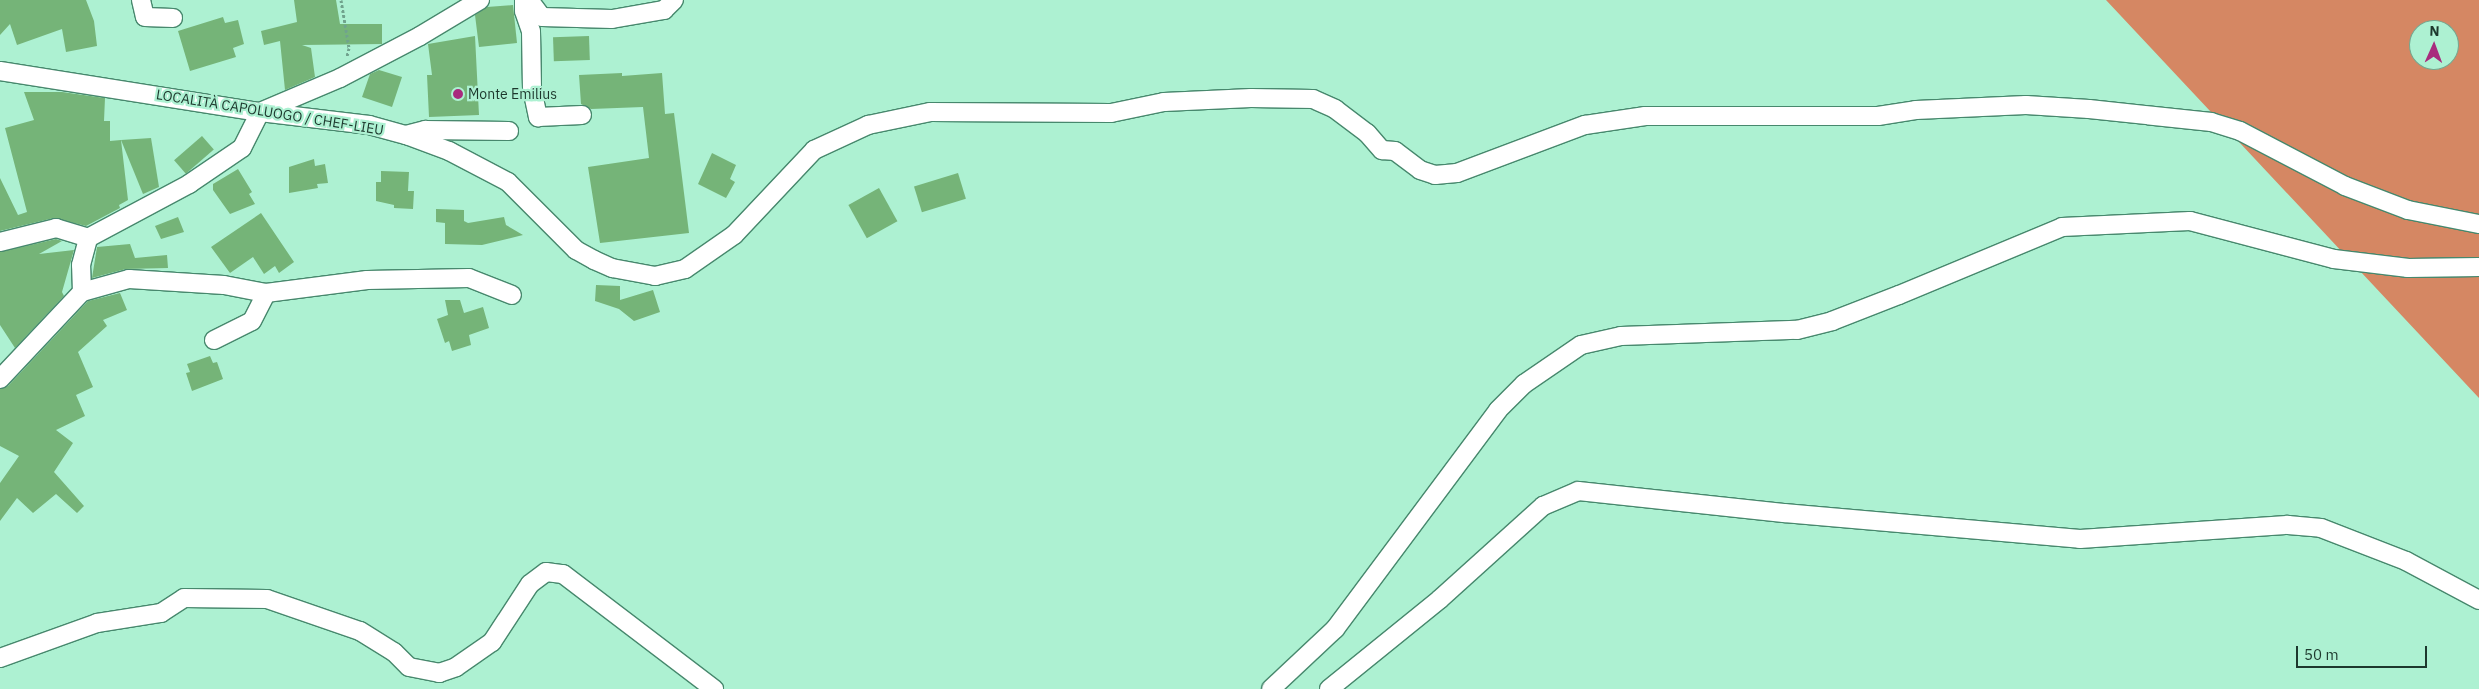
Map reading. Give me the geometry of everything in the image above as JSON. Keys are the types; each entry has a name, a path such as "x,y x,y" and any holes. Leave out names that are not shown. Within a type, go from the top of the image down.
{"street":[{"path":"141,0 145,17 174,18"},
{"path":"0,242 56,228 88,238 189,184 242,148 260,112 340,78 420,36 480,0"},
{"path":"524,0 524,11 531,31 532,89 538,118 582,116"},
{"path":"529,0 542,17 612,19 664,10 674,0"},
{"name":"LOCALITÀ CAPOLUOGO / CHEF-LIEU","path":"0,71 132,85 260,112 369,125 406,135 449,150 508,182 576,250 612,268 655,276 685,269 734,235 814,150 868,126 930,112 1111,113 1164,102 1251,98 1313,99 1335,109 1367,133 1382,150 1394,151 1420,170 1435,175 1457,173 1554,135 1608,120 1645,116 1878,116 1986,106 2060,106 2211,122 2240,131 2344,186 2408,210 2479,224"},
{"path":"406,135 425,130 509,131"},
{"path":"1271,689 1335,629 1498,410 1524,384 1581,345 1621,336 1797,330 1832,322 2062,227 2158,220 2190,221 2334,259 2408,268 2479,267"},
{"path":"82,292 81,265 88,238"},
{"path":"0,379 82,292 129,279 224,285 266,293 367,280 428,277 469,278 512,295"},
{"path":"214,340 252,322 266,293"},
{"path":"1329,689 1362,659 1440,599 1543,506 1578,491 2062,538 2157,535 2191,529 2288,524 2320,528 2406,561 2479,600"},
{"path":"0,658 97,623 161,614 184,598 267,598 360,631 394,652 409,667 439,673 456,667 492,642 530,584 546,572 563,574 714,689"}],"path":[{"path":"340,78 349,48 341,0"}],"shaded area":[{"path":"2106,0 2479,0 2479,398"}],"building":[{"path":"0,0 86,0 94,21 97,46 66,52 62,29 17,45 10,24 0,35"},
{"path":"294,0 336,0 340,24 382,24 382,44 302,45 311,48 315,77 285,90 280,41 264,45 261,31 297,22"},
{"path":"513,5 517,43 479,47 475,15 487,7"},
{"path":"223,17 225,23 238,20 244,44 233,48 236,57 190,71 178,31"},
{"path":"475,36 479,115 429,117 427,75 432,75 428,44"},
{"path":"589,36 590,60 554,61 553,37"},
{"path":"379,70 402,77 392,107 362,97 370,74"},
{"path":"622,73 622,76 662,73 665,114 674,113 689,233 600,243 588,167 649,158 643,107 591,109 581,104 579,75"},
{"path":"24,92 62,92 105,98 104,121 110,121 110,141 121,140 128,200 119,205 120,208 86,226 54,218 0,231 0,178 18,215 27,212 5,128 34,120"},
{"path":"202,136 214,150 186,174 174,160"},
{"path":"151,138 159,187 143,194 121,140"},
{"path":"712,153 736,165 730,179 735,182 726,198 698,184"},
{"path":"314,159 315,166 325,164 328,183 317,184 318,188 289,193 289,167"},
{"path":"238,169 252,192 249,194 255,204 230,214 213,190 213,184"},
{"path":"381,171 409,172 408,191 414,191 413,209 394,208 394,205 376,201 376,182 381,182"},
{"path":"958,173 966,199 922,212 914,186"},
{"path":"879,188 897,221 867,238 848,205"},
{"path":"436,209 464,210 464,221 468,223 504,217 506,225 523,235 482,245 445,244 445,223 436,222"},
{"path":"261,213 294,262 279,273 275,266 264,274 253,257 230,273 211,247"},
{"path":"178,217 184,232 161,239 155,226"},
{"path":"56,239 62,241 39,254 74,250 62,292 64,296 15,348 0,325 0,252"},
{"path":"130,244 135,258 167,255 168,268 126,269 92,278 97,247"},
{"path":"596,285 620,286 620,300 653,290 660,312 634,321 619,309 595,301"},
{"path":"120,293 127,310 103,320 107,326 78,352 93,387 76,395 85,416 56,430 73,443 54,472 84,506 77,513 56,494 33,513 17,498 0,521 0,483 19,456 0,446 0,389 8,386 88,301"},
{"path":"445,300 460,300 464,313 483,307 489,328 469,335 471,345 452,351 449,341 445,343 437,319 448,315"},
{"path":"210,356 213,363 217,362 223,379 192,391 186,373 190,372 187,364"}],"place":[{"name":"Monte Emilius","path":"458,94"}]}
